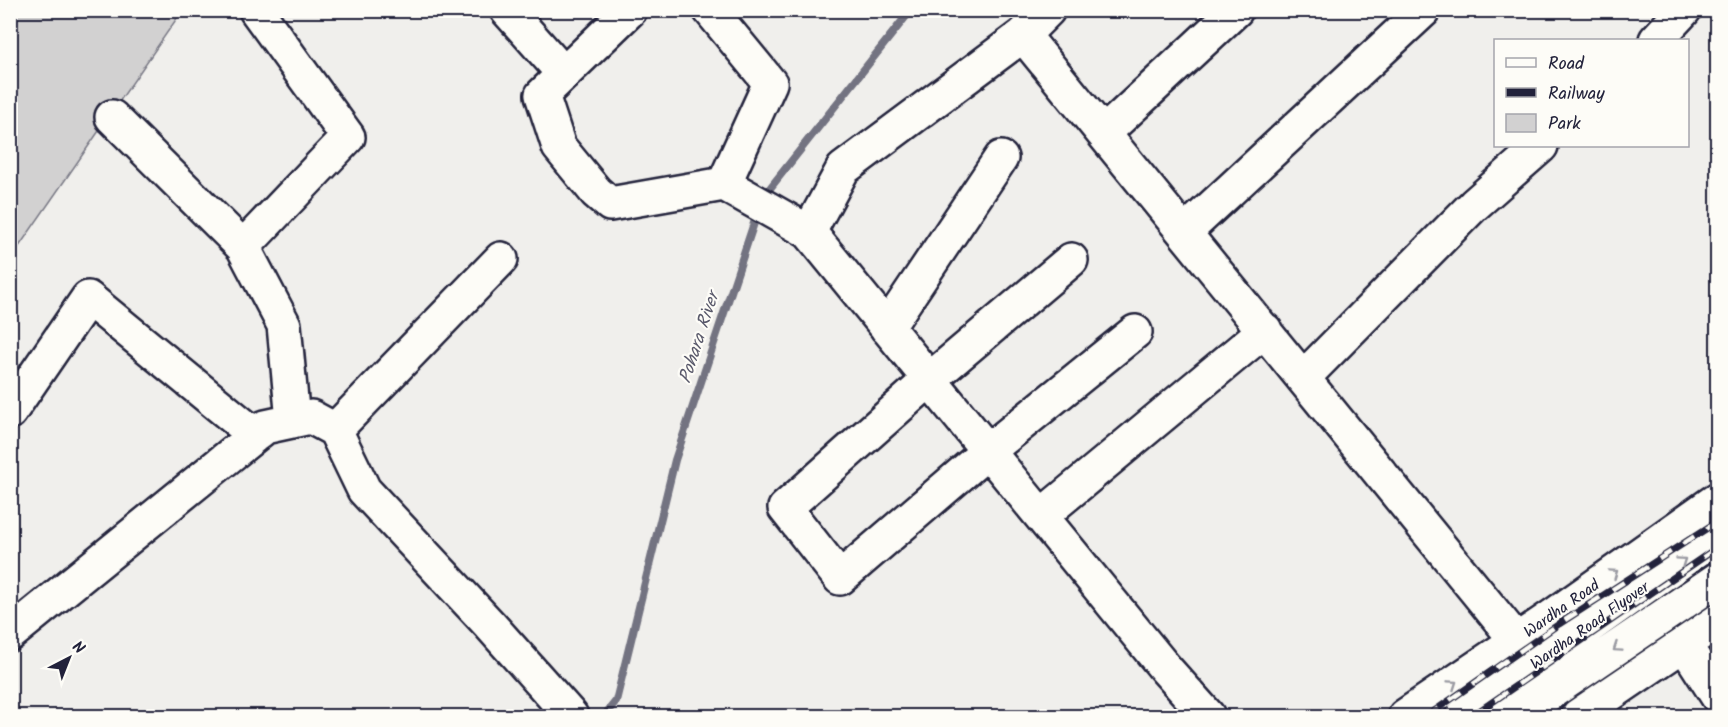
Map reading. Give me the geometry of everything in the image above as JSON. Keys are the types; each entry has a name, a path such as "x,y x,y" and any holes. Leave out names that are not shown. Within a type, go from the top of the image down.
{"main road":[{"path":"243,247 348,137 256,10"},
{"path":"507,10 564,74"},
{"path":"630,10 542,95 559,147 596,192 610,204 748,198 809,232 1165,668 1208,717"},
{"path":"710,10 770,83 748,198"},
{"path":"809,232 843,169 1023,35 1048,10"},
{"path":"1104,133 1236,10"},
{"path":"1185,232 1424,10"},
{"path":"1657,39 1684,10"},
{"path":"1023,35 1517,640"},
{"path":"112,117 243,247 284,325 293,421"},
{"path":"1303,378 1474,205 1540,147"},
{"path":"887,328 1001,158"},
{"path":"335,430 501,259"},
{"path":"1071,260 929,380 785,508 840,578 988,451 1135,332"},
{"path":"10,412 88,298 255,435"},
{"path":"1041,516 1265,330"},
{"path":"10,634 265,427 311,417 335,430 364,490 571,715"},
{"name":"Wardha Road","path":"1405,717 1718,499"},
{"name":"Wardha Road Flyover","path":"1463,717 1718,535"},
{"name":"Wardha Road Flyover","path":"1516,717 1718,579"},
{"path":"1578,717 1718,621"},
{"path":"1684,644 1718,697"}],"green space":[{"path":"11,11 182,11 11,258"}],"waterway":[{"name":"Pohara River","path":"763,197 911,10"},
{"name":"Pohara River","path":"604,716 616,701 675,460 758,211"}],"railway":[{"path":"1427,716 1559,624 1718,521"},
{"path":"1472,716 1718,547"}]}
